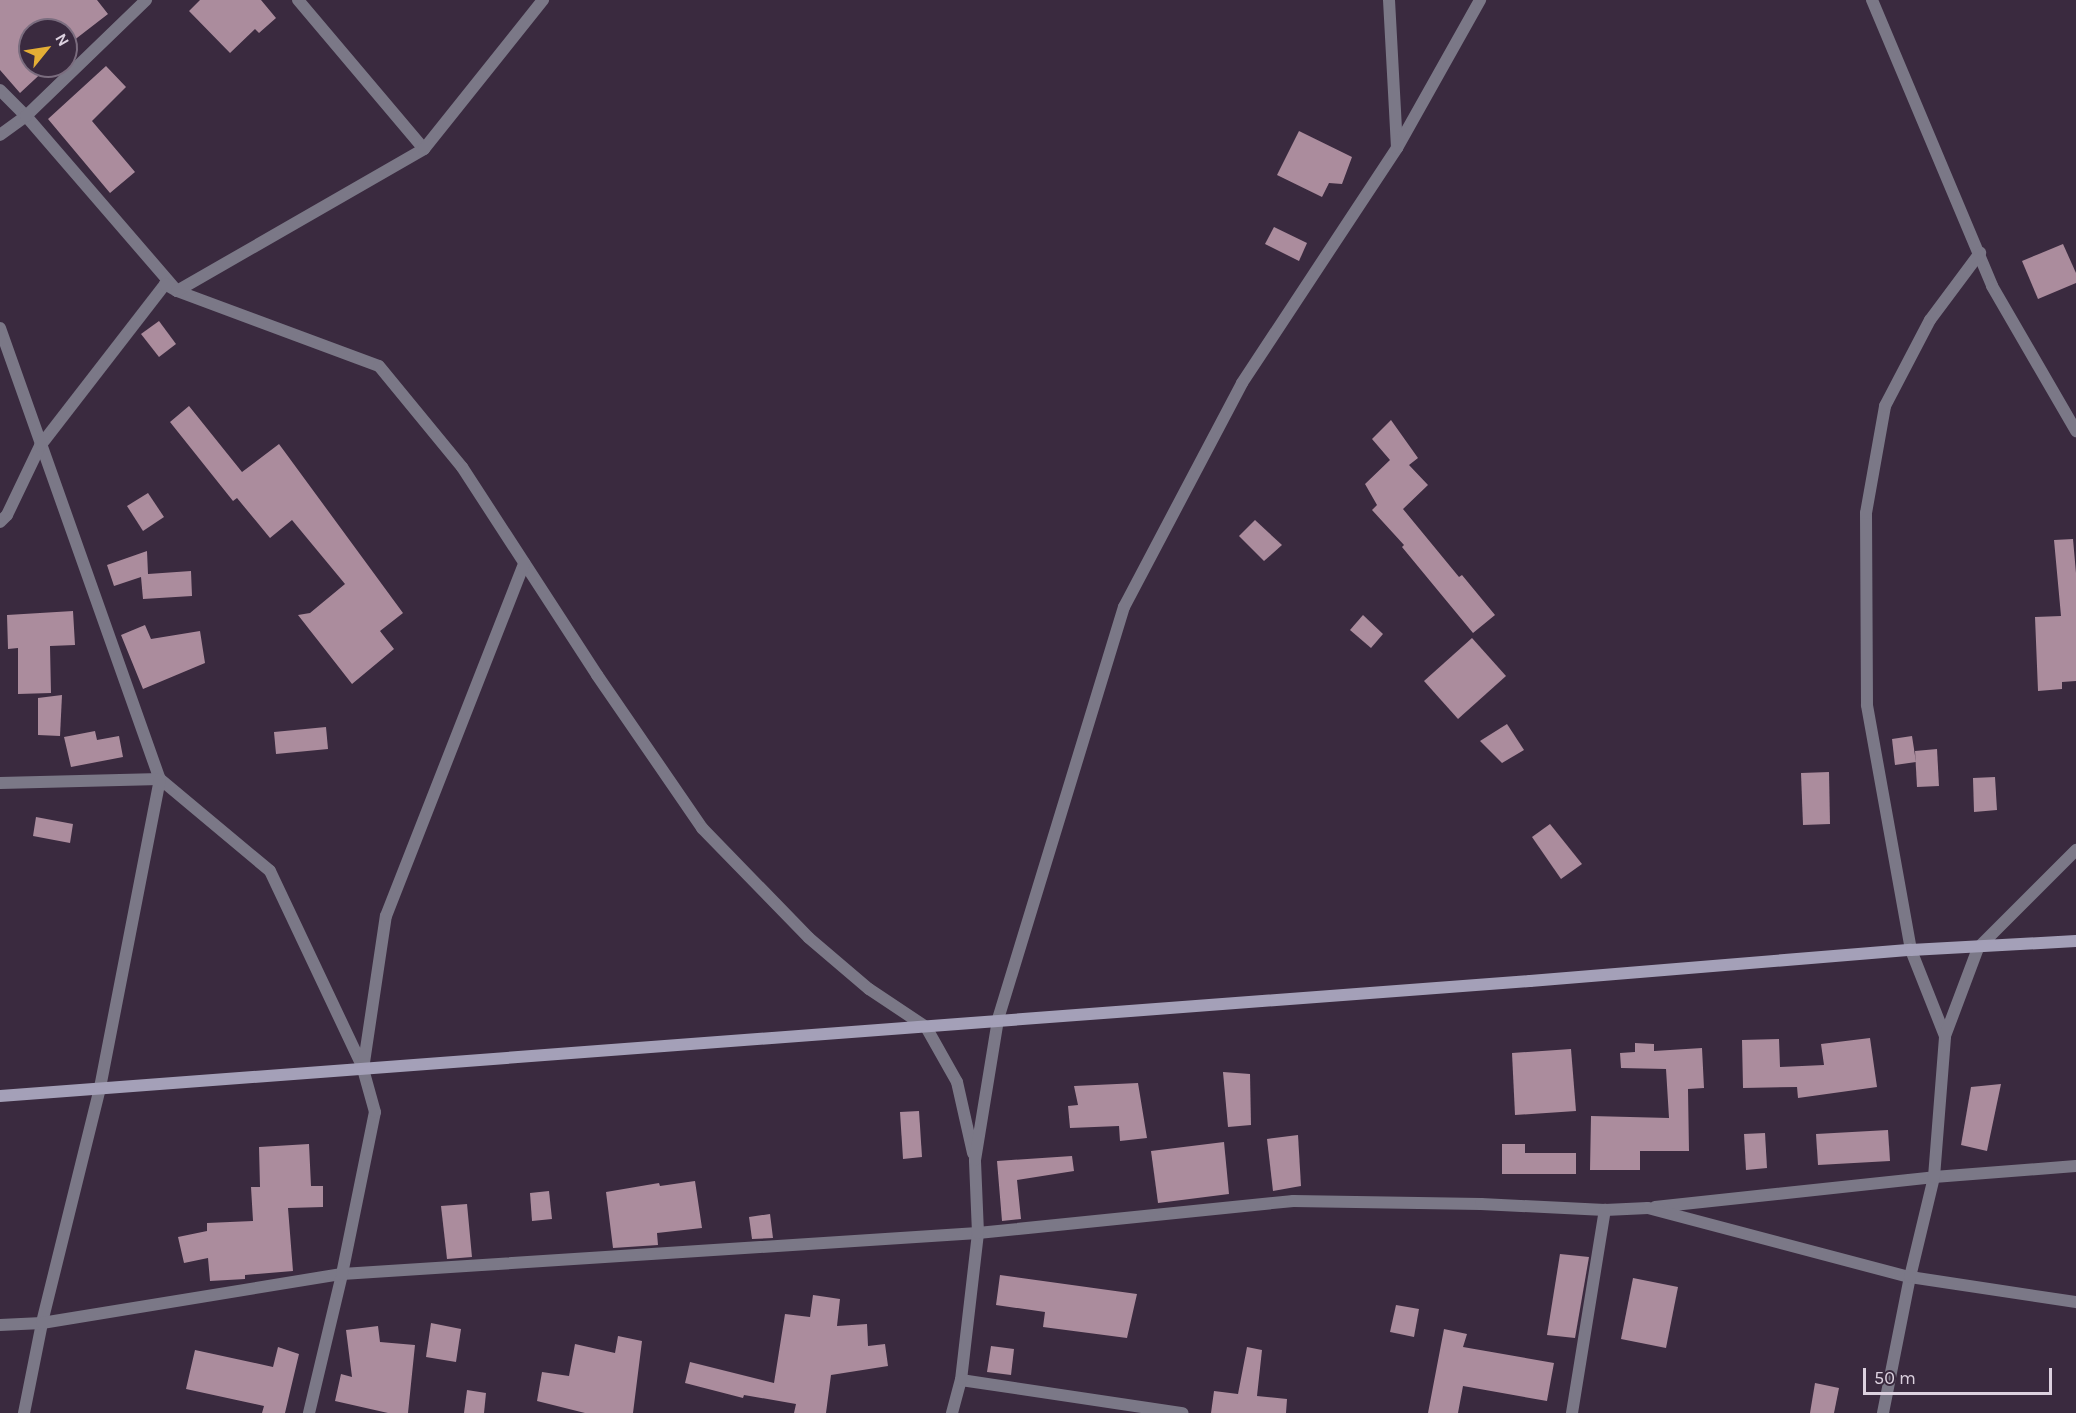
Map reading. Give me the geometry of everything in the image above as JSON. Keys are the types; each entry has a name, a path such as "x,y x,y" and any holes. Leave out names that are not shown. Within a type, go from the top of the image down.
{"street":[{"path":"0,135 26,116 146,0"},
{"path":"298,0 424,149"},
{"path":"177,291 424,149 543,0"},
{"path":"1389,0 1397,148"},
{"path":"975,1160 998,1019 1124,607 1242,383 1397,148 1480,0"},
{"path":"1872,0 1992,286 2076,431"},
{"path":"0,90 26,116 177,291"},
{"path":"1945,1036 1911,950 1867,705 1866,513 1885,406 1930,320 1980,253"},
{"path":"0,522 7,515 40,446 165,284 177,291 379,366 462,467 702,828 809,938 869,989 926,1027 957,1082 975,1160 978,1233 961,1380 952,1413"},
{"path":"0,328 160,780 270,871 363,1069 375,1112 342,1274 309,1413"},
{"path":"363,1069 386,915 524,562"},
{"path":"0,783 160,780"},
{"path":"24,1413 42,1323 100,1088 160,780"},
{"path":"1883,1413 1910,1277 1934,1177 1945,1036 1978,948 2076,850"},
{"path":"0,1096 926,1027 998,1019 1530,981 1911,950 2076,941"},
{"path":"0,1325 42,1323 342,1274 978,1233 1293,1201 1481,1204 1605,1210 1648,1208 1934,1177 2076,1166"},
{"path":"1648,1208 1910,1277 2076,1302"},
{"path":"1572,1413 1605,1210"},
{"path":"961,1380 1183,1413"}],"building":[{"path":"0,0 97,0 108,14 78,37 78,18 18,18 18,78 36,78 20,93 0,70"},
{"path":"200,0 261,0 276,18 259,33 255,29 230,53 189,11"},
{"path":"106,66 126,87 92,121 135,172 110,193 48,119"},
{"path":"1299,131 1352,157 1342,184 1329,183 1322,197 1277,175"},
{"path":"1274,227 1307,243 1299,261 1265,244"},
{"path":"2063,244 2076,273 2076,283 2038,299 2022,261"},
{"path":"159,321 176,344 159,357 141,334"},
{"path":"189,406 242,472 279,444 403,613 380,631 394,649 352,684 298,615 310,613 345,584 292,520 270,538 237,498 233,501 170,422"},
{"path":"1391,420 1418,458 1409,465 1428,485 1403,509 1459,577 1462,575 1495,615 1473,633 1402,547 1404,545 1372,510 1377,505 1365,484 1390,460 1372,439"},
{"path":"148,493 164,517 143,531 127,506"},
{"path":"1255,520 1282,545 1264,561 1239,536"},
{"path":"2073,539 2076,573 2076,681 2062,682 2062,689 2038,691 2035,617 2061,616 2054,540"},
{"path":"147,551 148,574 191,571 192,596 143,599 141,577 114,586 107,565"},
{"path":"73,611 75,645 50,646 51,693 18,694 18,648 8,649 7,615"},
{"path":"1363,615 1383,634 1371,648 1350,630"},
{"path":"145,625 151,639 200,631 205,663 143,689 121,635"},
{"path":"1472,638 1506,676 1458,719 1424,681"},
{"path":"62,695 60,736 38,735 38,698"},
{"path":"1507,724 1524,750 1502,763 1480,741"},
{"path":"326,727 328,749 276,754 274,732"},
{"path":"95,731 97,740 119,736 123,757 71,767 64,737"},
{"path":"1912,736 1916,762 1895,765 1892,739"},
{"path":"1937,749 1939,786 1917,787 1915,751"},
{"path":"1829,772 1830,824 1803,825 1801,773"},
{"path":"1995,777 1997,810 1974,812 1973,778"},
{"path":"36,817 73,824 70,843 33,836"},
{"path":"1550,824 1582,864 1561,879 1532,837"},
{"path":"1870,1038 1877,1087 1798,1098 1797,1087 1743,1088 1742,1040 1779,1039 1780,1067 1824,1065 1821,1044"},
{"path":"1635,1043 1654,1044 1654,1051 1702,1048 1704,1088 1688,1089 1689,1151 1640,1151 1640,1170 1590,1170 1591,1116 1669,1118 1666,1069 1621,1068 1620,1053 1635,1052"},
{"path":"1571,1049 1576,1111 1515,1115 1512,1053"},
{"path":"1223,1072 1250,1074 1251,1125 1228,1127"},
{"path":"1138,1083 1147,1138 1120,1141 1119,1126 1070,1128 1068,1106 1078,1105 1074,1086"},
{"path":"2001,1084 1987,1151 1961,1145 1971,1087"},
{"path":"919,1111 922,1157 903,1159 900,1112"},
{"path":"1888,1130 1890,1161 1818,1165 1816,1134"},
{"path":"1765,1133 1767,1168 1746,1170 1744,1134"},
{"path":"1298,1135 1301,1186 1273,1191 1267,1139"},
{"path":"1224,1142 1229,1194 1158,1203 1151,1151"},
{"path":"309,1144 311,1186 323,1186 323,1207 288,1208 293,1271 245,1275 245,1279 210,1281 208,1258 184,1263 178,1237 207,1231 207,1223 253,1221 251,1187 260,1187 259,1147"},
{"path":"1502,1144 1525,1144 1525,1153 1576,1153 1576,1174 1502,1174"},
{"path":"1072,1156 1074,1171 1017,1180 1021,1219 1002,1221 997,1161"},
{"path":"695,1181 702,1228 657,1233 658,1245 613,1248 606,1192 659,1183 660,1186"},
{"path":"549,1191 552,1219 532,1221 530,1193"},
{"path":"467,1204 472,1257 447,1259 441,1206"},
{"path":"770,1214 773,1238 752,1239 749,1217"},
{"path":"1560,1254 1589,1257 1575,1338 1547,1335"},
{"path":"1000,1275 1137,1294 1127,1338 1043,1327 1045,1312 996,1305"},
{"path":"1633,1278 1678,1287 1666,1348 1621,1339"},
{"path":"813,1295 840,1299 837,1326 867,1324 868,1346 885,1344 888,1366 831,1375 826,1413 794,1413 796,1404 744,1395 743,1398 685,1383 690,1362 774,1383 785,1314 810,1317"},
{"path":"1396,1305 1419,1309 1414,1337 1390,1332"},
{"path":"431,1323 461,1329 456,1362 426,1357"},
{"path":"378,1326 380,1342 415,1345 408,1413 388,1413 335,1401 341,1374 352,1377 346,1330"},
{"path":"1444,1329 1467,1334 1463,1347 1554,1363 1547,1401 1463,1386 1458,1413 1428,1413"},
{"path":"618,1336 642,1341 633,1413 585,1413 537,1401 542,1372 569,1376 575,1344 615,1353"},
{"path":"991,1346 1014,1349 1011,1375 987,1372"},
{"path":"278,1347 299,1354 285,1413 262,1413 264,1406 186,1389 195,1350 273,1367"},
{"path":"1247,1347 1262,1350 1257,1396 1287,1399 1286,1413 1211,1413 1214,1391 1238,1394"},
{"path":"1815,1383 1839,1388 1834,1413 1810,1413"},
{"path":"467,1390 486,1393 484,1413 464,1413"}]}
